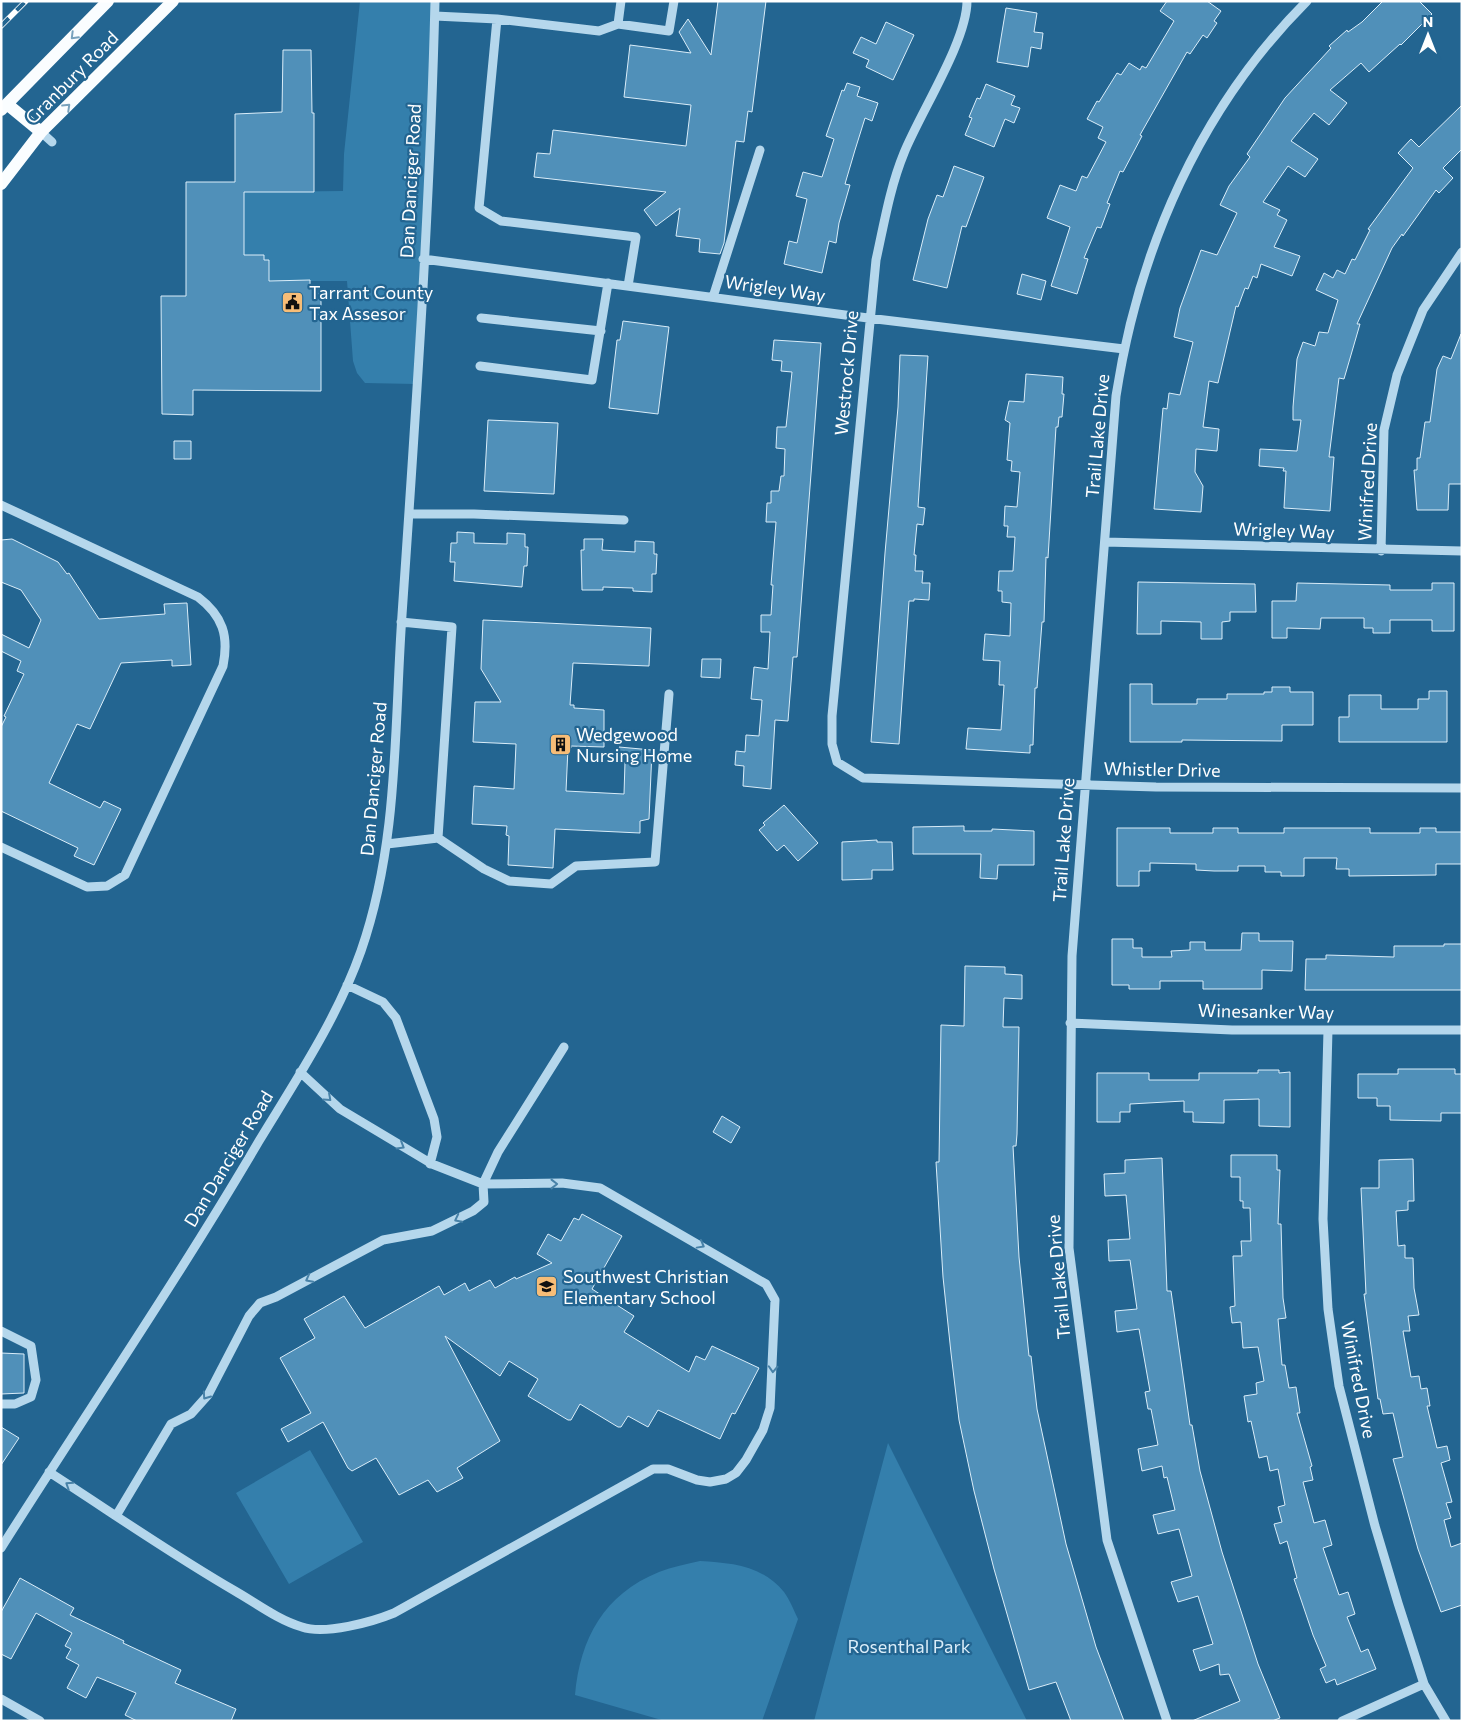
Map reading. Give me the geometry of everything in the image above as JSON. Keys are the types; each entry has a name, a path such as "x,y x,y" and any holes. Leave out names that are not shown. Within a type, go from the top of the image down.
{"main road":[{"name":"Granbury Road","path":"4,107 108,1"},
{"name":"Granbury Road","path":"1,184 41,132 173,1"},
{"path":"4,107 41,132"}],"street":[{"name":"Dan Danciger Road","path":"1,1548 226,1198 300,1072 347,985 374,908 387,844 393,795 401,622 423,259 435,1"},
{"path":"618,24 621,1"},
{"path":"435,16 497,19 599,31 618,24 669,31 674,1"},
{"name":"Westrock Drive","path":"837,762 832,744 832,716 868,318 876,260 891,193 904,153 959,36 967,1"},
{"name":"Trail Lake Drive","path":"1167,1721 1107,1540 1069,1248 1072,956 1116,396 1124,349 1135,306 1167,209 1198,147 1240,79 1284,24 1307,1"},
{"path":"497,19 479,208 501,221 636,237 628,286"},
{"path":"41,132 52,142"},
{"path":"712,297 760,150"},
{"name":"Winifred Drive","path":"1381,551 1384,430 1397,375 1423,310 1462,252"},
{"name":"Wrigley Way","path":"423,259 868,318 1124,349"},
{"path":"480,366 592,380 608,283"},
{"path":"481,318 601,331"},
{"path":"1,505 198,597 208,604 216,615 227,646 223,666 125,875 107,886 87,887 1,847"},
{"path":"409,514 474,514 624,520"},
{"name":"Wrigley Way","path":"1105,542 1462,552"},
{"path":"401,622 452,627 438,838"},
{"path":"387,844 438,838 484,869 509,880 551,884 576,866 655,862 669,694"},
{"name":"Whistler Drive","path":"837,762 863,778 1156,787 1462,788"},
{"path":"347,985 383,1002 396,1018 434,1119 437,1137 430,1164"},
{"name":"Winesanker Way","path":"1070,1023 1232,1030 1462,1030"},
{"name":"Winifred Drive","path":"1328,1030 1323,1219 1328,1309 1338,1386 1375,1526 1424,1684 1446,1721"},
{"path":"116,1516 171,1424 191,1414 208,1395 249,1316 260,1303 276,1297 383,1240 432,1231 473,1211 484,1202 484,1184 498,1152 564,1047"},
{"path":"49,1472 175,1556 280,1617 303,1628 340,1628 373,1622 394,1613 652,1469 668,1469 697,1480 710,1482 726,1479 736,1473 763,1430 770,1408 775,1300 766,1284 600,1188 562,1183 484,1184 430,1164 340,1109 300,1072"},
{"path":"1,1331 31,1346 36,1380 31,1397 15,1404 1,1404"},
{"path":"1342,1721 1424,1684"},
{"path":"2,1700 40,1721"}],"green space":[{"path":"360,1 435,1 416,384 365,383 357,373 353,361 347,281 269,281 269,260 264,260 264,255 244,255 244,192 343,191 344,154"},
{"name":"Rosenthal Park","path":"888,1443 1027,1721 814,1721"},
{"path":"310,1450 363,1542 289,1584 236,1493"},
{"path":"700,1561 745,1567 766,1576 784,1592 798,1619 762,1721 665,1721 575,1695 582,1655 589,1637 598,1621 610,1606 623,1593 640,1581 664,1570"}],"building":[{"path":"718,1 766,1 752,112 748,111 744,142 736,141 724,243 720,254 699,252 700,239 676,236 680,208 656,226 644,210 666,192 534,177 537,153 550,154 553,130 686,146 691,105 624,97 630,45 691,53 679,32 688,19 711,55"},
{"path":"1167,1 1207,1 1221,11 1214,21 1217,23 1207,38 1203,35 1190,54 1187,52 1140,135 1142,136 1123,172 1120,171 1107,203 1110,204 1101,228 1097,227 1084,258 1088,259 1077,294 1051,286 1070,227 1047,218 1060,185 1076,191 1082,176 1087,178 1106,142 1098,138 1103,127 1087,119 1117,73 1121,75 1129,63 1140,70 1142,66 1146,68 1174,21 1160,11"},
{"path":"1383,1 1419,1 1432,14 1401,45 1369,72 1361,63 1330,90 1347,103 1329,125 1314,113 1291,141 1318,159 1305,177 1288,166 1263,202 1280,210 1277,215 1287,220 1274,247 1300,256 1292,276 1261,264 1257,278 1253,276 1248,289 1245,288 1238,307 1236,306 1218,383 1209,381 1203,427 1219,429 1217,451 1196,449 1195,472 1203,486 1201,512 1154,509 1163,408 1167,409 1169,393 1180,395 1193,342 1174,337 1180,308 1201,250 1217,255 1237,213 1220,205 1229,186 1250,157 1247,154 1285,98 1331,48 1329,46 1347,30 1348,32 1362,22"},
{"path":"1006,8 1037,13 1034,32 1043,33 1041,49 1031,47 1028,67 997,62"},
{"path":"886,22 914,35 893,80 866,67 869,60 853,53 861,37 876,44"},
{"path":"283,50 311,50 312,113 314,113 314,192 244,192 244,255 264,255 264,260 269,260 269,281 310,280 310,289 321,289 321,391 193,390 193,415 162,414 161,296 186,296 186,182 235,182 235,114 282,112"},
{"path":"847,83 860,87 857,96 878,103 872,121 865,118 855,150 845,184 850,185 839,223 836,243 829,241 822,273 784,264 789,241 797,243 807,199 796,196 803,172 822,177 834,139 826,136 842,90 844,91"},
{"path":"986,84 1015,96 1011,105 1020,108 1014,123 1005,119 994,147 965,135 972,118 969,117 977,98 980,99"},
{"path":"1462,105 1462,149 1443,168 1453,178 1439,193 1436,190 1403,236 1402,234 1392,248 1357,324 1360,324 1344,379 1339,378 1329,457 1334,457 1330,511 1284,508 1286,471 1283,471 1284,468 1259,466 1260,449 1297,451 1301,420 1293,420 1293,407 1297,359 1303,342 1315,346 1319,332 1328,333 1338,300 1316,290 1324,273 1333,278 1337,270 1345,274 1352,259 1355,260 1370,230 1368,229 1413,168 1398,153 1411,139 1419,147"},
{"path":"954,166 984,177 966,227 962,226 947,288 913,280 928,219 937,195 943,197"},
{"path":"1022,274 1046,281 1041,300 1017,294"},
{"path":"623,321 669,327 658,414 609,408 617,340 620,340"},
{"path":"1461,334 1462,484 1449,484 1448,510 1417,510 1414,470 1417,470 1417,458 1420,458 1425,422 1430,422 1437,369 1443,356 1451,359"},
{"path":"774,340 821,343 797,657 793,657 788,721 775,720 771,789 743,786 744,766 735,765 736,751 745,752 746,735 759,736 762,700 751,699 754,667 768,669 770,632 761,632 761,615 771,615 773,585 771,585 776,522 766,522 767,503 771,503 771,491 779,491 781,476 784,476 785,449 776,448 777,427 786,427 792,372 781,371 782,361 772,360"},
{"path":"900,355 928,356 918,507 925,508 923,525 917,524 914,555 916,555 915,571 923,571 922,583 930,583 929,600 914,599 914,601 909,601 899,744 871,742 898,407"},
{"path":"1026,374 1063,377 1062,394 1064,394 1062,417 1059,417 1058,427 1056,427 1048,558 1046,557 1044,622 1042,622 1037,688 1035,688 1033,745 1030,745 1030,753 966,749 968,728 1001,730 1004,685 999,685 1000,661 983,660 985,634 1010,636 1011,603 1002,602 1002,591 998,591 999,571 1013,571 1015,537 1007,537 1008,526 1004,526 1005,506 1017,507 1020,472 1011,471 1012,461 1007,460 1010,423 1005,420 1009,401 1024,402"},
{"path":"488,420 558,423 554,494 484,491"},
{"path":"174,441 191,441 191,459 174,459"},
{"path":"457,532 474,533 474,543 507,544 507,533 525,534 525,547 528,547 527,566 524,566 522,587 454,581 455,562 450,562 451,543 457,543"},
{"path":"12,539 58,562 67,574 69,573 99,619 165,614 164,604 187,603 191,665 172,666 172,660 121,663 90,729 77,724 49,783 100,808 104,801 121,809 94,865 74,856 78,848 1,811 1,727 6,717 4,716 24,674 17,671 21,661 1,651 1,634 29,648 41,620 21,590 1,582 1,540"},
{"path":"584,539 603,539 602,550 635,552 635,541 654,542 654,554 657,554 656,574 652,574 652,592 633,591 633,588 603,587 603,590 582,590 581,550 584,550"},
{"path":"1138,582 1255,584 1256,612 1230,612 1230,621 1222,622 1222,639 1201,639 1201,622 1161,621 1161,634 1137,634"},
{"path":"1297,583 1390,585 1390,590 1432,590 1432,583 1454,583 1454,631 1432,631 1432,620 1390,620 1390,633 1373,633 1373,628 1364,628 1364,618 1321,618 1320,629 1287,628 1287,638 1272,638 1272,601 1296,601"},
{"name":"Wedgewood Nursing Home","path":"483,620 651,628 649,666 573,663 570,705 574,705 574,708 604,710 604,747 571,746 571,748 568,748 566,791 624,794 625,762 619,762 619,747 652,750 649,819 640,821 640,833 555,829 553,868 508,865 509,836 506,835 507,826 472,824 474,786 514,789 516,744 473,742 475,702 501,702 481,669"},
{"path":"702,659 721,659 720,678 701,677"},
{"path":"1130,684 1152,684 1152,704 1197,704 1197,699 1227,699 1227,694 1264,694 1264,692 1272,692 1272,687 1290,687 1290,692 1313,692 1313,725 1282,725 1282,741 1182,740 1182,742 1130,742"},
{"path":"1429,691 1447,691 1447,742 1339,742 1339,717 1349,717 1349,695 1381,695 1381,709 1418,709 1418,699 1429,699"},
{"path":"784,805 818,843 798,861 784,845 777,851 759,830 765,825 763,823"},
{"path":"964,826 964,831 992,831 992,829 1034,831 1034,865 998,865 997,879 980,878 981,854 913,854 913,827"},
{"path":"1117,828 1170,828 1170,833 1213,833 1213,828 1238,828 1238,833 1284,833 1284,828 1370,828 1370,833 1420,833 1420,828 1436,828 1436,832 1462,832 1462,864 1436,864 1436,875 1349,876 1349,869 1336,869 1337,858 1304,858 1304,876 1281,876 1281,872 1265,872 1265,866 1238,866 1238,871 1214,871 1196,870 1196,864 1150,863 1150,871 1139,871 1139,886 1117,886"},
{"path":"877,840 877,842 892,842 893,870 872,870 872,879 842,880 842,842"},
{"path":"1242,933 1259,933 1259,941 1293,941 1292,971 1262,970 1262,989 1203,989 1203,981 1160,981 1160,989 1129,989 1129,985 1112,985 1112,939 1133,939 1133,948 1142,948 1142,957 1172,957 1171,951 1190,950 1190,942 1205,942 1205,950 1241,950"},
{"path":"1444,944 1462,944 1462,990 1305,990 1306,959 1326,959 1326,955 1394,957 1394,946 1444,946"},
{"path":"965,966 1005,967 1005,974 1022,975 1022,999 1004,998 1003,1027 1019,1027 1017,1134 1016,1146 1013,1146 1019,1257 1029,1356 1031,1356 1037,1409 1066,1544 1096,1647 1124,1721 1071,1721 1056,1682 1029,1690 994,1569 974,1491 959,1420 943,1277 936,1162 939,1162 941,1025 964,1026"},
{"path":"1398,1069 1455,1069 1455,1074 1462,1074 1462,1113 1441,1113 1441,1121 1390,1120 1390,1106 1377,1106 1377,1098 1358,1098 1358,1074 1398,1074"},
{"path":"1258,1070 1279,1070 1279,1073 1290,1072 1290,1127 1259,1126 1259,1099 1224,1100 1224,1123 1193,1122 1193,1112 1184,1112 1184,1101 1130,1104 1130,1112 1120,1112 1120,1122 1097,1122 1097,1073 1149,1073 1149,1080 1199,1080 1199,1073 1258,1073"},
{"path":"722,1116 740,1127 731,1143 713,1132"},
{"path":"1231,1155 1277,1155 1277,1170 1280,1170 1278,1224 1281,1224 1283,1298 1286,1318 1278,1319 1282,1365 1285,1365 1289,1388 1296,1387 1300,1413 1297,1413 1312,1466 1310,1467 1313,1480 1303,1482 1314,1523 1325,1520 1332,1545 1323,1548 1339,1595 1348,1592 1355,1614 1347,1617 1361,1652 1368,1649 1376,1669 1337,1685 1335,1679 1326,1683 1320,1669 1326,1666 1294,1579 1297,1578 1287,1541 1280,1544 1274,1524 1282,1522 1278,1507 1285,1505 1278,1469 1270,1471 1267,1456 1259,1458 1251,1421 1248,1422 1244,1396 1257,1394 1256,1383 1264,1381 1258,1347 1243,1348 1241,1322 1232,1323 1230,1307 1235,1306 1233,1256 1242,1256 1241,1241 1251,1241 1250,1208 1243,1208 1243,1201 1240,1201 1240,1177 1231,1177"},
{"path":"1162,1158 1167,1291 1171,1291 1190,1425 1192,1425 1200,1471 1222,1552 1258,1664 1280,1718 1272,1721 1192,1721 1240,1701 1229,1674 1220,1675 1219,1664 1200,1671 1193,1650 1213,1644 1198,1596 1178,1602 1171,1582 1192,1576 1179,1529 1158,1534 1153,1515 1175,1510 1167,1477 1164,1478 1162,1466 1142,1471 1138,1449 1158,1445 1151,1409 1148,1409 1145,1392 1150,1391 1139,1329 1117,1332 1115,1311 1137,1309 1130,1260 1109,1261 1108,1240 1130,1239 1126,1195 1105,1196 1104,1174 1125,1173 1125,1160"},
{"path":"1413,1159 1414,1201 1408,1201 1408,1210 1396,1211 1398,1246 1405,1245 1405,1258 1413,1258 1414,1288 1419,1315 1408,1316 1410,1331 1403,1331 1411,1377 1419,1376 1421,1389 1427,1388 1430,1406 1427,1406 1437,1448 1447,1446 1450,1460 1441,1463 1452,1502 1446,1503 1451,1518 1444,1520 1451,1547 1462,1543 1462,1605 1441,1612 1418,1549 1393,1459 1403,1457 1393,1413 1383,1414 1380,1399 1378,1399 1364,1294 1366,1294 1361,1188 1379,1188 1379,1160"},
{"path":"582,1214 622,1236 592,1289 634,1316 624,1332 689,1372 696,1356 705,1360 712,1346 759,1368 735,1414 732,1413 720,1439 658,1410 648,1427 628,1416 621,1427 618,1427 580,1404 571,1420 568,1420 528,1396 538,1379 509,1361 500,1376 445,1336 500,1441 457,1468 463,1478 437,1492 428,1480 399,1495 376,1458 352,1471 348,1468 323,1422 288,1442 281,1429 311,1413 280,1358 315,1338 304,1319 344,1296 365,1328 439,1286 444,1295 465,1283 469,1291 490,1280 495,1288 515,1277 516,1279 552,1263 537,1254 548,1234 561,1241 574,1218 579,1220"},
{"path":"1,1353 24,1354 24,1393 1,1394"},
{"path":"1,1427 19,1438 1,1465"},
{"path":"20,1578 74,1608 70,1615 124,1641 123,1643 181,1670 175,1683 236,1709 231,1721 137,1721 125,1715 136,1693 97,1677 86,1698 67,1688 79,1665 66,1658 71,1649 65,1646 72,1633 36,1613 11,1659 1,1654 1,1612"}],"railway":[{"path":"1,26 26,1"}],"place":[{"name":"Tarrant County Tax Assesor","path":"293,303"},
{"name":"Wedgewood Nursing Home","path":"560,745"},
{"name":"Southwest Christian Elementary School","path":"547,1287"}]}
